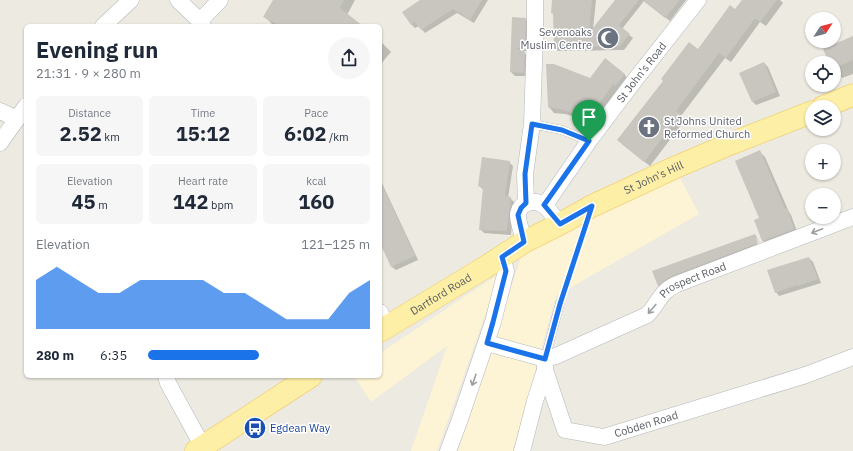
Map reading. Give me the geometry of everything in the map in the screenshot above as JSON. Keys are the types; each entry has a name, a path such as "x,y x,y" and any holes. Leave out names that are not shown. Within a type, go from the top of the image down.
{"main road":[{"path":"840,100 853,95"},
{"name":"St John's Hill","path":"502,257 524,242 592,206 683,164 805,115"},
{"name":"Dartford Road","path":"382,323 502,257"},
{"path":"199,449 308,378"}],"street":[{"path":"105,24 131,0"},
{"path":"178,0 202,23 220,0"},
{"path":"526,203 525,174 532,124 535,0"},
{"name":"St John's Road","path":"544,205 639,74 698,0"},
{"path":"0,111 22,113"},
{"path":"0,143 22,113"},
{"path":"524,242 518,215 521,208 526,203 536,202 544,205 560,224"},
{"name":"Prospect Road","path":"545,364 556,356 647,314 654,309 658,300 667,290 677,284 853,217"},
{"path":"448,451 460,422 493,322 506,271 502,257"},
{"path":"487,343 545,364 522,451"},
{"name":"Cobden Road","path":"545,364 565,430 604,436 806,375 853,357"},
{"path":"167,378 199,449"}],"lane":[{"path":"532,124 562,130 589,141"},
{"path":"545,364 560,304"}],"path":[{"path":"560,304 592,206"}],"shaded area":[{"path":"679,176 699,214 556,296 513,451 458,451 523,251"},
{"path":"500,273 437,451 411,451 447,346 371,402 355,378 382,378 382,352"}],"building":[{"path":"273,0 344,0 340,8 360,24 276,24 263,17"},
{"path":"420,0 482,0 470,20 453,9 421,30 415,22 411,25 402,12"},
{"path":"552,0 592,0 589,33 615,0 639,0 619,25 630,34 620,46 554,48 553,13 551,13"},
{"path":"642,0 680,0 665,18"},
{"path":"742,0 777,0 760,22 755,18 726,58 719,53 676,111 681,114 644,162 617,140 663,81 661,79 689,42 698,49 730,5 735,9"},
{"path":"512,17 526,18 525,48 516,48 525,52 524,73 510,72"},
{"path":"853,36 853,60 841,65 841,56 826,56 823,49 841,48 841,41"},
{"path":"605,58 625,74 615,86 613,84 587,122 570,112 548,107 546,64 554,64 590,78"},
{"path":"764,62 776,92 752,102 739,73"},
{"path":"760,150 785,209 787,208 794,229 762,241 754,220 759,218 735,161"},
{"path":"482,157 510,161 505,196 511,197 507,231 479,230 483,187 478,186"},
{"path":"382,184 415,256 391,267 382,247"},
{"path":"755,234 758,243 674,275 658,286 652,271"},
{"path":"809,257 818,279 775,293 767,270"}],"place":[{"name":"Sevenoaks Muslim Centre","path":"608,38"},
{"name":"St Johns United Reformed Church","path":"649,127"},
{"name":"Egdean Way","path":"255,428"}],"route":[{"path":"532,124 562,130 589,141 544,205 560,224 592,206 560,304 545,359 487,343 506,271 502,257 524,242 518,215 521,208 526,203 525,174 532,124"}]}
